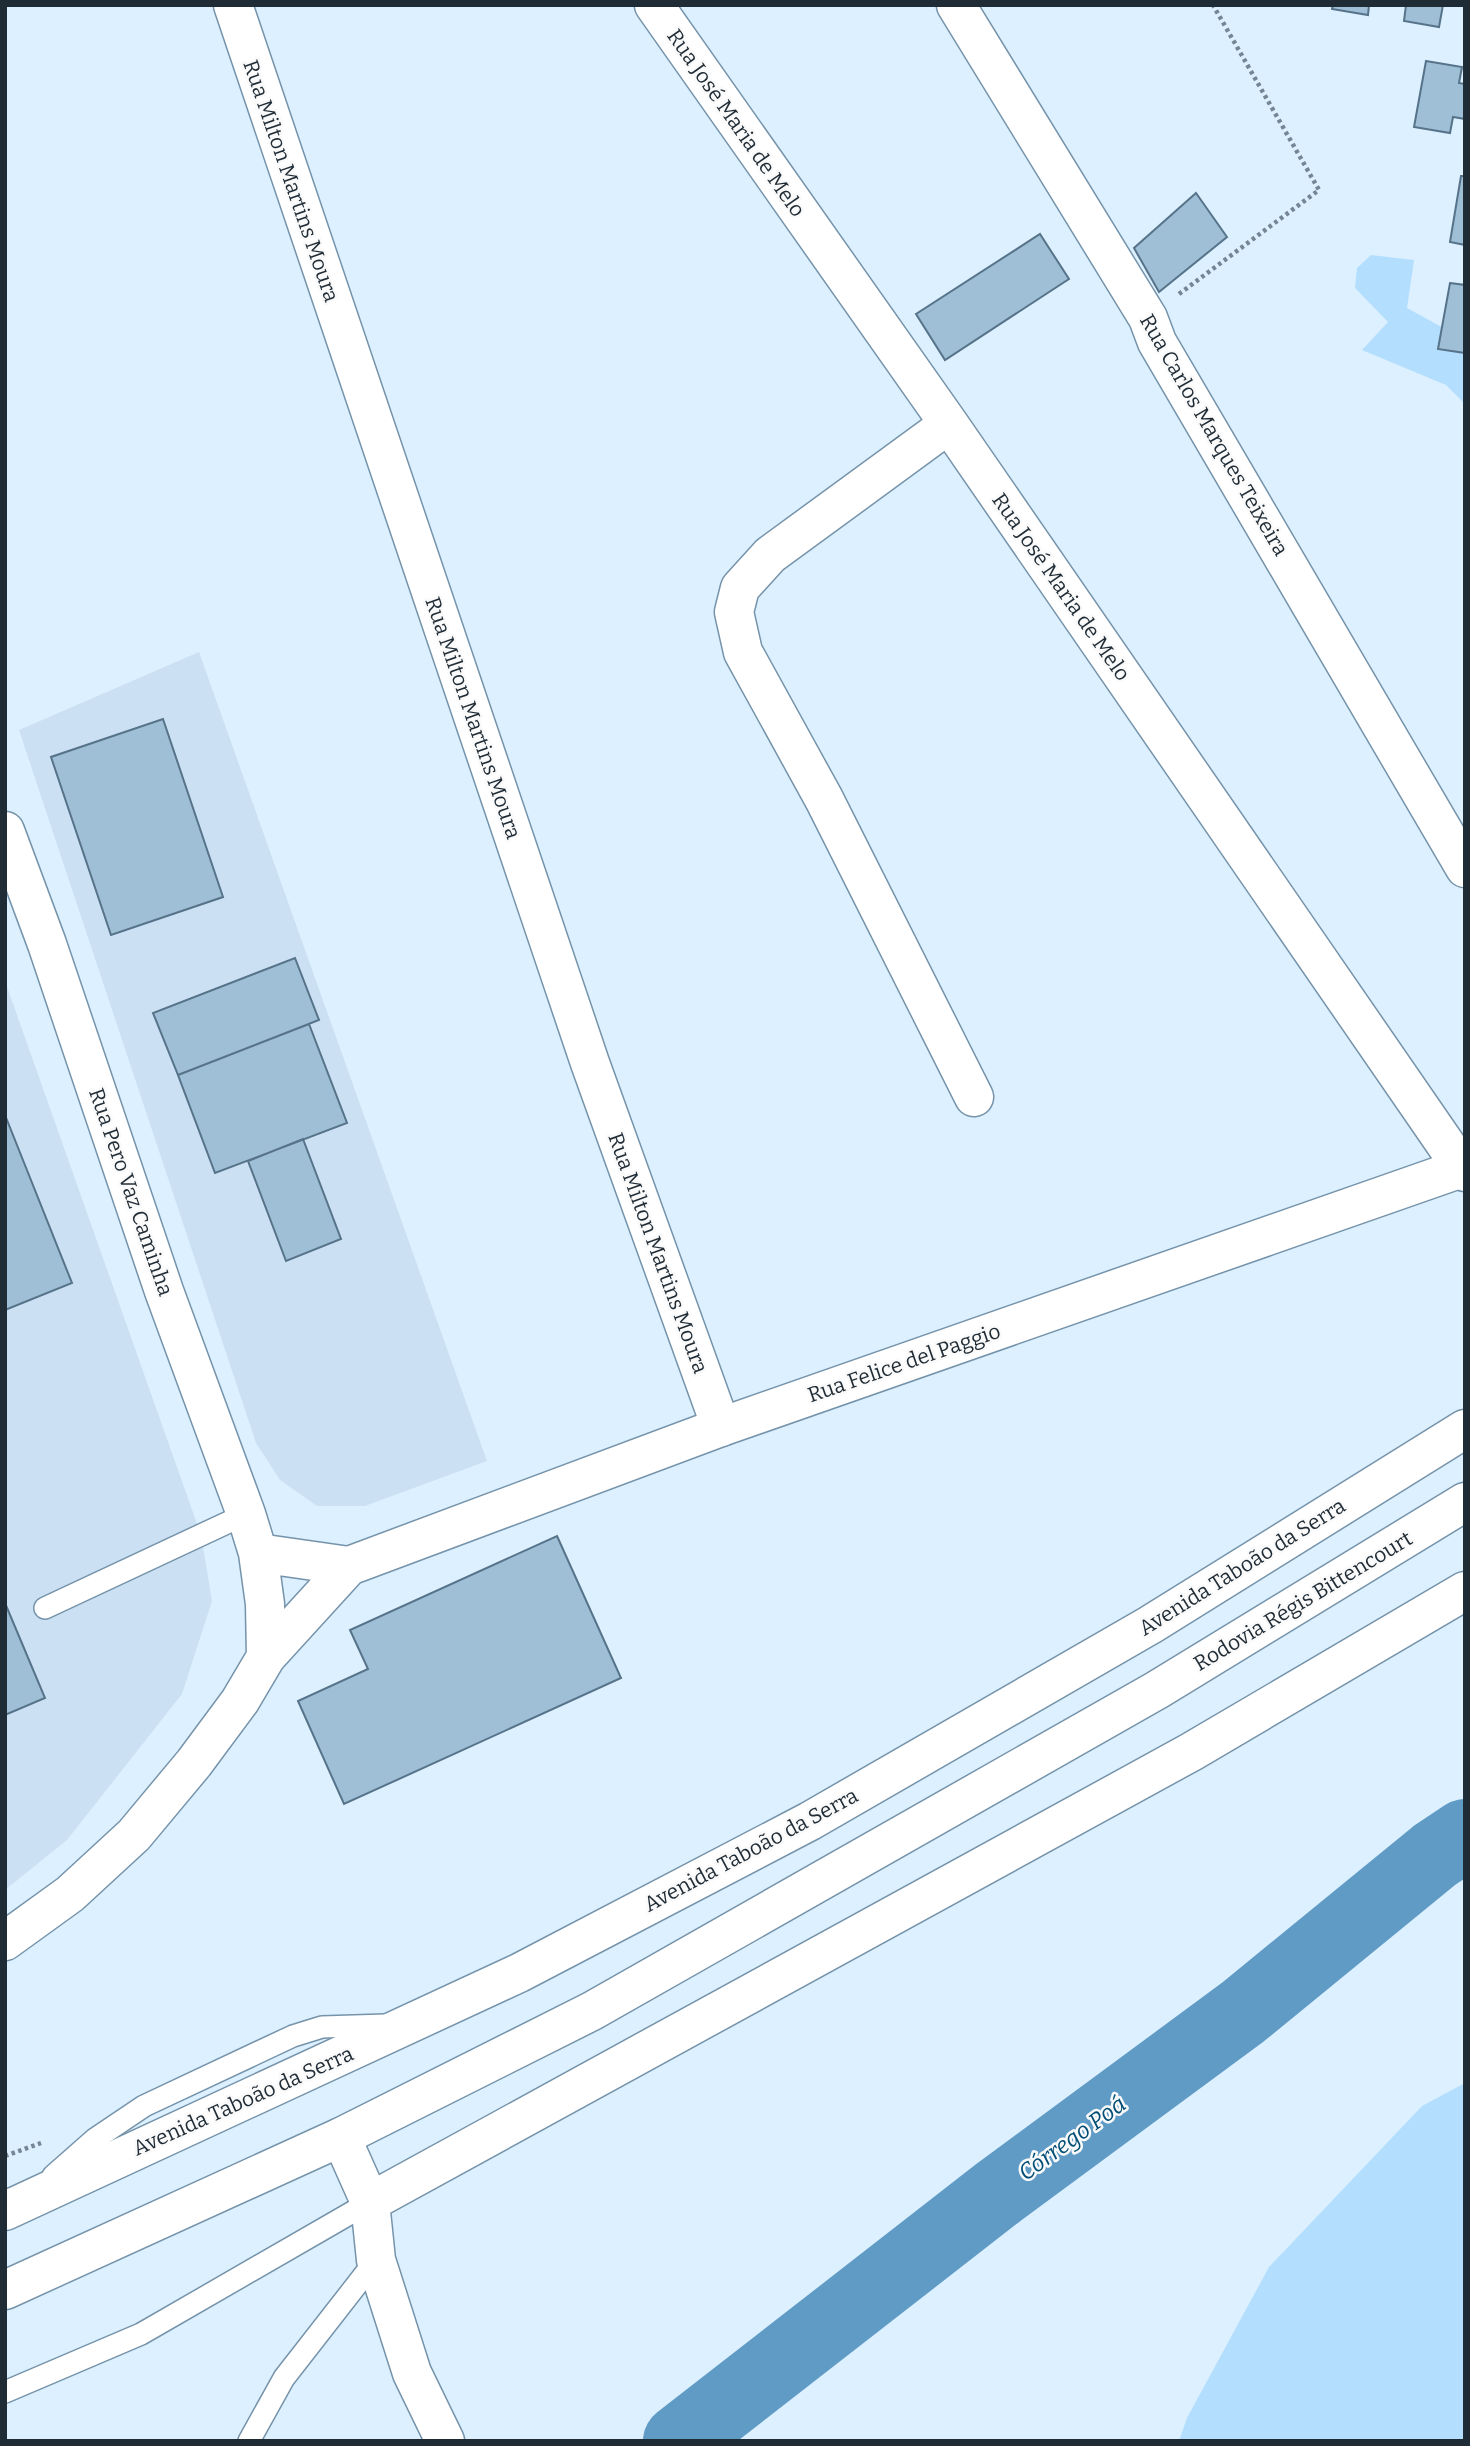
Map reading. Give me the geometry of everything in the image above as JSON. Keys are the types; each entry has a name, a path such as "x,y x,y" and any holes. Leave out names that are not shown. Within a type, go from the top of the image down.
{"main road":[{"name":"Rua Milton Martins Moura","path":"233,5 586,1049 721,1427"},
{"name":"Rua José Maria de Melo","path":"654,5 949,424 1463,1170"},
{"name":"Rua Carlos Marques Teixeira","path":"956,5 1147,318 1157,342 1455,825 1465,868"},
{"path":"949,424 770,555 740,588 734,612 743,652 824,799 974,1097"},
{"name":"Rua Pero Vaz Caminha","path":"5,832 51,957 164,1291 246,1514 258,1553 265,1604 266,1657"},
{"name":"Rua Felice del Paggio","path":"349,1566 721,1427 1463,1170"},
{"name":"Avenida Taboão da Serra","path":"11,2209 519,1973 822,1814 1150,1625 1465,1429"},
{"name":"Rodovia Régis Bittencourt","path":"341,2137 592,2011 1157,1690 1457,1507"},
{"path":"258,1553 349,1566"},
{"path":"5,1941 70,1894 134,1835 225,1721 266,1657 349,1566"},
{"path":"370,2202 1191,1752 1465,1591"},
{"path":"5,2290 341,2137 370,2202 376,2260 412,2373 445,2441"}],"lane":[{"path":"45,1608 246,1514"},
{"path":"5,2392 141,2333 370,2202"},
{"path":"249,2441 284,2378 376,2260"}],"path":[{"path":"1147,318 1319,190 1213,5"}],"shaded area":[{"path":"1371,255 1414,260 1407,308 1449,331 1465,333 1465,404 1446,385 1362,350 1388,322 1355,288 1357,268"},
{"path":"199,652 487,1461 365,1506 317,1506 280,1480 256,1443 19,730"},
{"path":"5,981 201,1535 212,1601 182,1694 67,1840 5,1890"},
{"path":"1465,2083 1465,2441 1179,2441 1187,2418 1269,2267 1422,2106"}],"building":[{"path":"1333,5 1369,5 1368,15 1332,9"},
{"path":"1406,5 1443,5 1439,27 1404,21"},
{"path":"1426,61 1462,67 1459,83 1465,84 1465,119 1453,117 1450,133 1414,127"},
{"path":"1461,176 1465,176 1465,245 1450,242"},
{"path":"1196,193 1227,237 1159,292 1134,248"},
{"path":"1040,234 1069,279 945,360 916,314"},
{"path":"1450,283 1465,285 1465,353 1438,349"},
{"path":"163,719 223,897 111,935 51,757"},
{"path":"295,958 319,1020 178,1075 153,1013"},
{"path":"309,1024 347,1123 215,1173 178,1075"},
{"path":"5,1115 72,1283 5,1310"},
{"path":"303,1139 341,1239 286,1261 248,1161"},
{"path":"557,1536 621,1678 344,1804 298,1701 368,1669 350,1630"},
{"path":"5,1603 45,1698 5,1715"}],"waterway":[{"name":"Córrego Poá","path":"679,2441 999,2192 1243,2012 1435,1855 1465,1835"}]}
